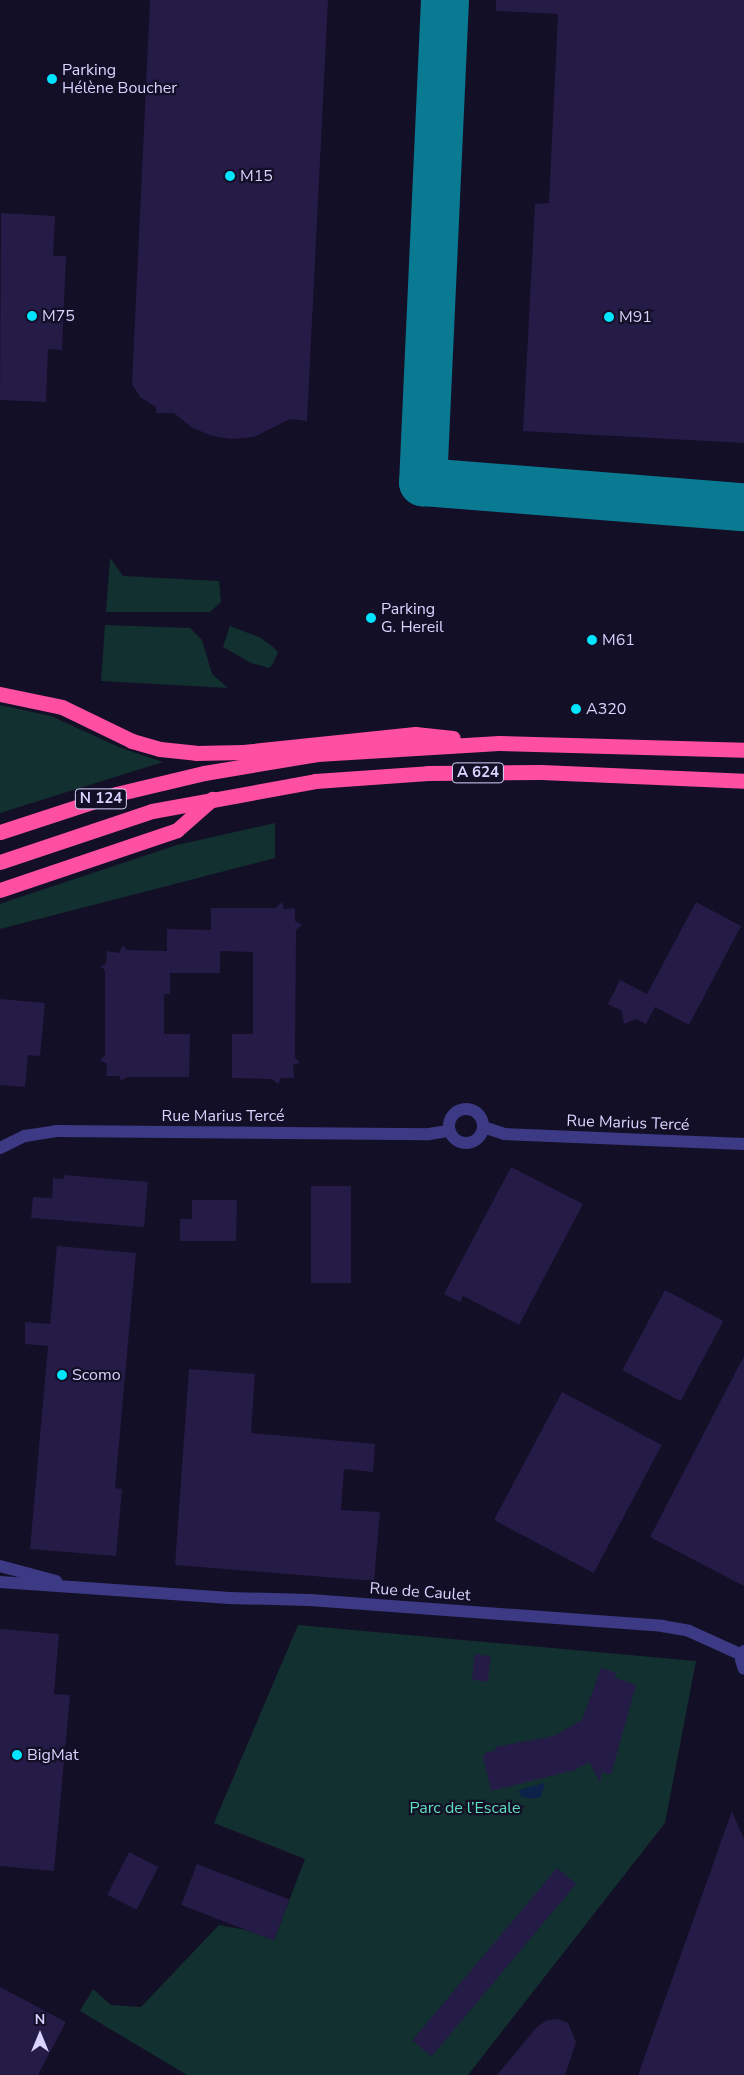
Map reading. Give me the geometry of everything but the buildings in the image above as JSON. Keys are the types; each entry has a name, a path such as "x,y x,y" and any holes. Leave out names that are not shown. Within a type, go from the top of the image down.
{"highway":[{"path":"0,694 62,707 132,741 160,749 196,753 243,752 415,734 499,743"},
{"name":"A 624","path":"204,774 317,754 499,743 744,750"},
{"name":"A 624","path":"0,862 152,811 214,798 315,781 428,774 541,772 744,781"},
{"name":"N 124","path":"0,832 116,794 204,774"},
{"path":"0,890 177,830 214,798"}],"street":[{"path":"462,1109 476,1113 482,1127 476,1139 464,1143 449,1131 451,1117 462,1109"},
{"name":"Rue Marius Tercé","path":"482,1127 504,1134 744,1144"},
{"name":"Rue Marius Tercé","path":"0,1148 25,1136 55,1131 429,1134 449,1131"},
{"name":"Rue de Caulet","path":"0,1566 90,1589"},
{"name":"Rue de Caulet","path":"0,1582 90,1589 310,1600 662,1626 688,1631 743,1653"},
{"path":"743,1653 744,1669"}],"green space":[{"path":"110,558 123,576 219,581 221,602 210,612 106,612"},
{"path":"105,625 190,628 202,640 212,674 228,688 101,681"},
{"path":"230,626 261,638 273,647 278,652 273,664 269,668 251,663 223,647"},
{"path":"0,705 51,716 121,748 163,762 0,813"},
{"path":"275,823 275,858 0,929 0,904 177,845"},
{"name":"Parc de l’Escale","path":"298,1625 696,1661 665,1823 468,2075 187,2075 80,2011 93,1989 111,2005 141,2007 219,1925 246,1930 274,1940 305,1859 214,1823"}],"water":[{"path":"545,1783 541,1797 532,1799 520,1796 519,1790"}],"taxiway":[{"path":"445,0 423,482 744,507"}],"place":[{"name":"Parking Hélène Boucher","path":"52,79"},
{"name":"M15","path":"230,176"},
{"name":"M75","path":"32,316"},
{"name":"M91","path":"609,317"},
{"name":"Parking G. Hereil","path":"371,618"},
{"name":"M61","path":"592,640"},
{"name":"A320","path":"576,709"},
{"name":"Scomo","path":"62,1375"},
{"name":"BigMat","path":"17,1755"}]}
